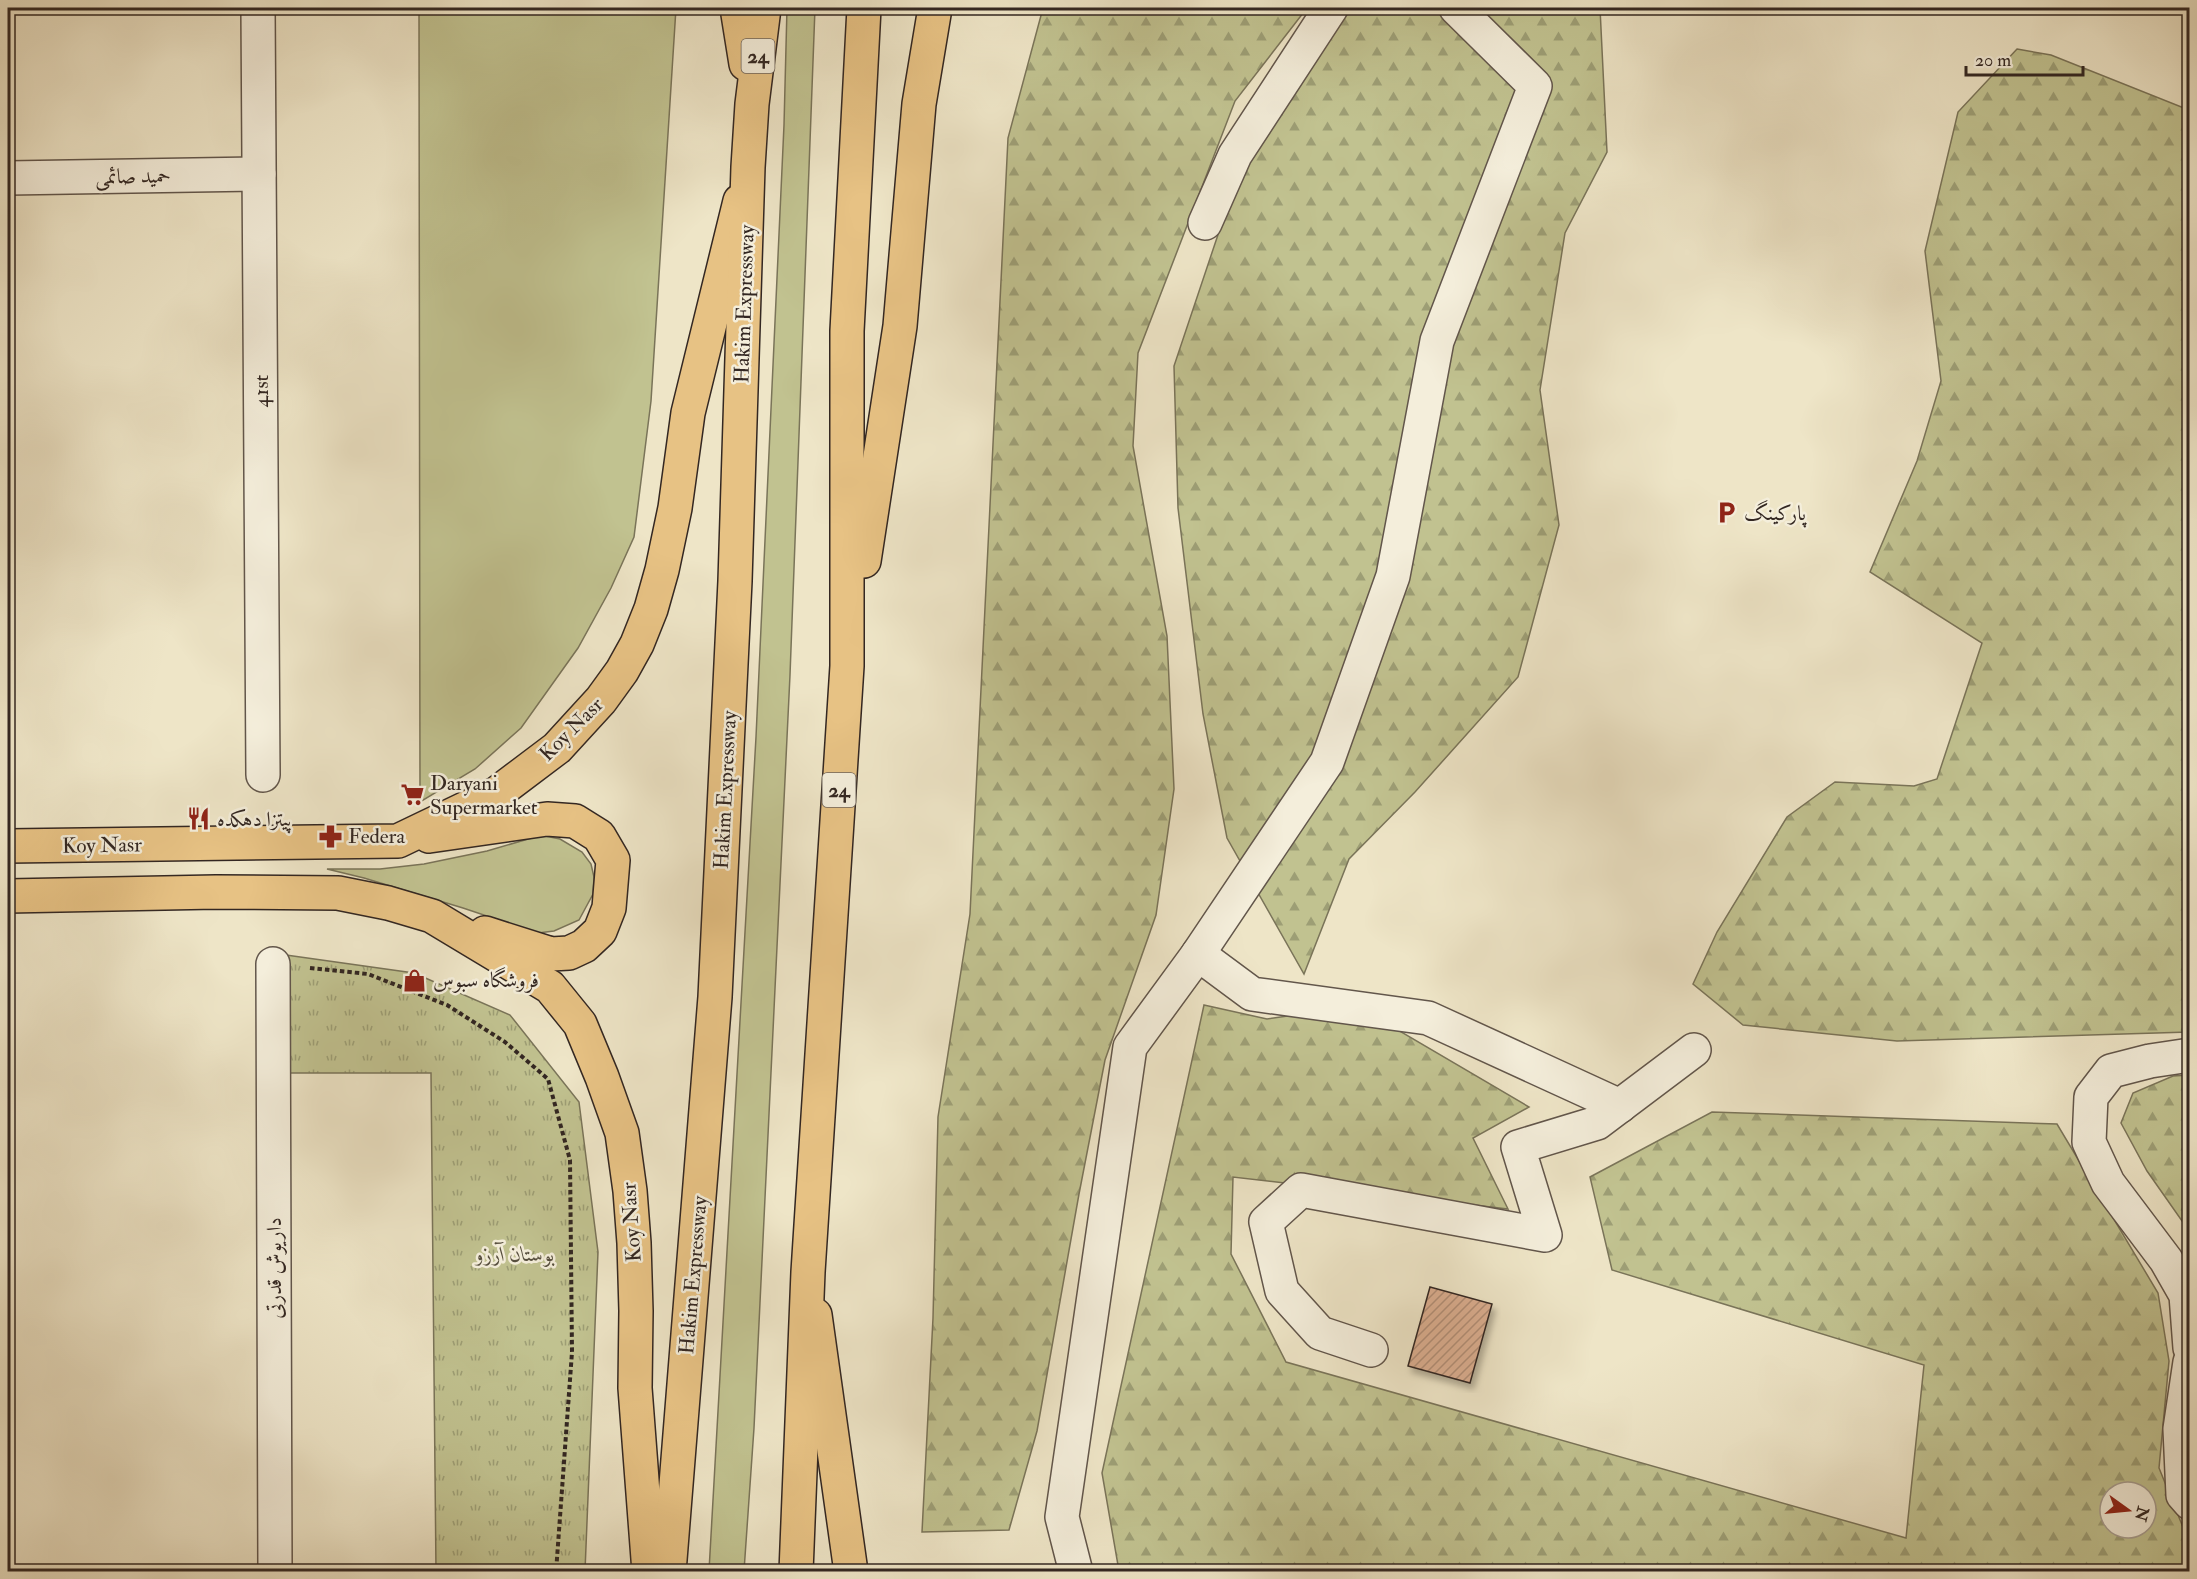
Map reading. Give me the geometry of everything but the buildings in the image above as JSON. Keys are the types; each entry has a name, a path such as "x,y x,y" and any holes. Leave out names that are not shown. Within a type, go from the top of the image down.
{"main road":[{"path":"737,8 752,104"},
{"name":"Hakim Expressway","path":"669,1572 715,997 735,581 748,167 752,104 764,8"},
{"name":"24","path":"796,1572 808,1272 847,666 847,331 864,8"},
{"path":"847,666 900,326 919,104 935,8"},
{"name":"Koy Nasr","path":"8,846 398,841 496,794 557,748 601,700 622,671 637,644 651,609 663,570 675,508 688,413 748,167"},
{"path":"398,841 547,819 574,821 599,836 613,860 609,908 600,931 584,946 569,953 551,954 432,916"},
{"name":"Koy Nasr","path":"8,896 216,892 338,893 388,903 432,916 550,987 580,1024 622,1133 634,1244 635,1388 649,1572"},
{"path":"808,1272 851,1572"}],"street":[{"name":"41st","path":"258,8 263,775"},
{"path":"1205,223 1234,155 1331,8"},
{"path":"1076,1572 1062,1517 1130,1047 1198,954 1328,762 1393,576 1437,341 1535,86 1456,8"},
{"name":"حمید صائمی","path":"8,178 260,174"},
{"path":"1198,954 1252,994 1428,1018 1620,1106"},
{"name":"داریوش قدرتی","path":"273,964 275,1572"},
{"path":"1371,1350 1320,1333 1282,1291 1266,1222 1301,1190 1545,1235 1518,1147 1598,1123 1694,1050"},
{"path":"2190,1055 2150,1061 2111,1071 2091,1097 2089,1142 2108,1183 2166,1260 2186,1295 2190,1348"},
{"path":"2190,1362 2180,1429 2182,1495 2190,1503"}],"path":[{"path":"273,964 368,974 447,1005 505,1042 548,1079 570,1160 572,1352 556,1572"}],"green space":[{"path":"419,8 676,8 651,401 634,537 611,588 578,648 521,728 475,769 420,802"},
{"path":"787,8 815,8 790,675 754,1428 744,1571 709,1571 756,737 784,125"},
{"path":"1043,8 1307,8 1235,101 1138,353 1133,446 1167,636 1174,789 1156,915 1105,1060 1037,1431 1009,1530 922,1532 933,1318 938,1117 970,914 1008,138"},
{"path":"1350,8 1600,8 1607,152 1565,233 1540,390 1559,525 1518,677 1415,792 1349,859 1304,974 1227,838 1203,714 1178,508 1174,366 1238,175"},
{"path":"2017,49 2051,55 2189,110 2189,1032 1897,1041 1743,1025 1693,984 1717,932 1787,817 1835,782 1914,786 1937,779 1982,643 1870,572 1917,461 1941,381 1925,251 1958,112"},
{"path":"545,836 560,839 582,852 591,864 594,877 593,894 579,920 554,931 538,933 463,908 327,869 380,869 424,864"},
{"name":"بوستان آرزو","path":"286,955 414,973 510,1015 579,1102 598,1252 585,1571 436,1571 431,1073 287,1073"},
{"path":"1204,1005 1267,1019 1357,1006 1529,1107 1473,1138 1508,1209 1233,1177 1231,1254 1286,1362 1906,1538 1924,1365 1612,1270 1590,1177 1712,1112 2057,1124 2158,1293 2169,1361 2159,1468 2189,1542 2189,1571 1119,1571 1102,1473"},
{"path":"2190,1075 2189,1231 2147,1171 2121,1123 2133,1093 2173,1076"}],"place":[{"name":"پارکینگ","path":"1726,513"},
{"name":"Daryani Supermarket","path":"412,795"},
{"name":"پیتزا دهکده","path":"199,819"},
{"name":"Federa","path":"330,836"},
{"name":"فروشگاه سبوس","path":"415,980"}]}
